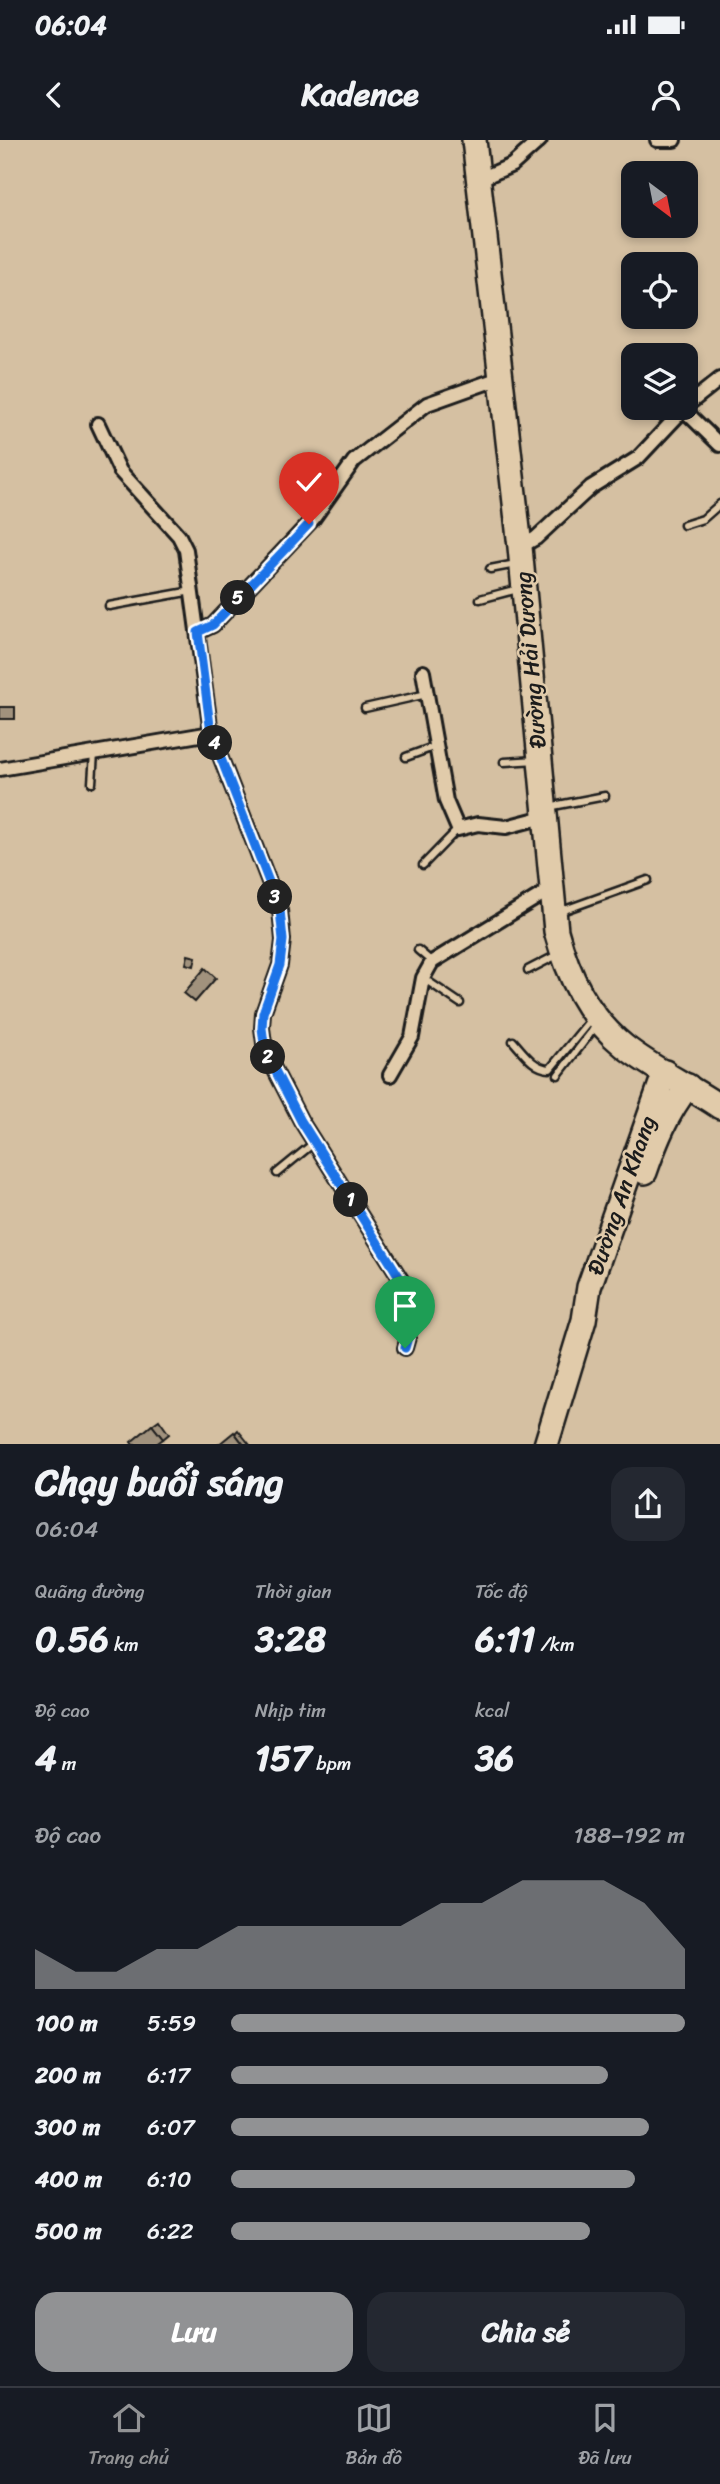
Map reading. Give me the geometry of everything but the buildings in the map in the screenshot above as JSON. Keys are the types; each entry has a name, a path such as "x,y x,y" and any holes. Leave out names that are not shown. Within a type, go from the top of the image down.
{"highway":[{"name":"Đường Hải Dương","path":"476,140 556,931 565,964 582,997 597,1018 624,1046 720,1107"},
{"name":"Đường An Khang","path":"546,1444 584,1320 589,1287 665,1072"},
{"name":"Đường An Khang","path":"584,1320 600,1292 661,1126 688,1086"}],"street":[{"path":"478,180 512,166 540,140"},
{"path":"657,140 674,140"},
{"path":"198,632 213,625 309,524 354,461 427,404 500,378"},
{"path":"698,397 720,379"},
{"path":"520,555 591,487 638,458 674,420"},
{"path":"696,420 720,445"},
{"path":"97,424 120,471 184,544 211,733 280,910 283,925 280,965 263,1013 265,1051 315,1142 407,1289 412,1306 411,1329 405,1348"},
{"path":"423,672 446,801 458,829 478,824 506,827 543,812"},
{"path":"0,769 211,733"},
{"path":"390,1075 412,1037 423,978 432,962 551,888"}],"lane":[{"path":"684,525 703,519 720,504"},
{"path":"490,569 520,555"},
{"path":"481,599 523,588"},
{"path":"109,606 192,591"},
{"path":"365,708 427,694"},
{"path":"405,757 436,746"},
{"path":"92,783 94,752"},
{"path":"504,762 539,760"},
{"path":"543,812 605,796"},
{"path":"423,865 458,829"},
{"path":"554,914 648,880"},
{"path":"418,950 432,962"},
{"path":"528,970 562,953"},
{"path":"423,978 460,1003"},
{"path":"513,1041 535,1064 542,1069 550,1069 597,1018"},
{"path":"558,1075 597,1018"},
{"path":"277,1172 315,1142"}],"route":[{"path":"309,524 213,625 198,632 211,733 280,910 283,925 280,965 263,1013 265,1051 301,1121 407,1289 412,1306 411,1329 405,1348"}]}
